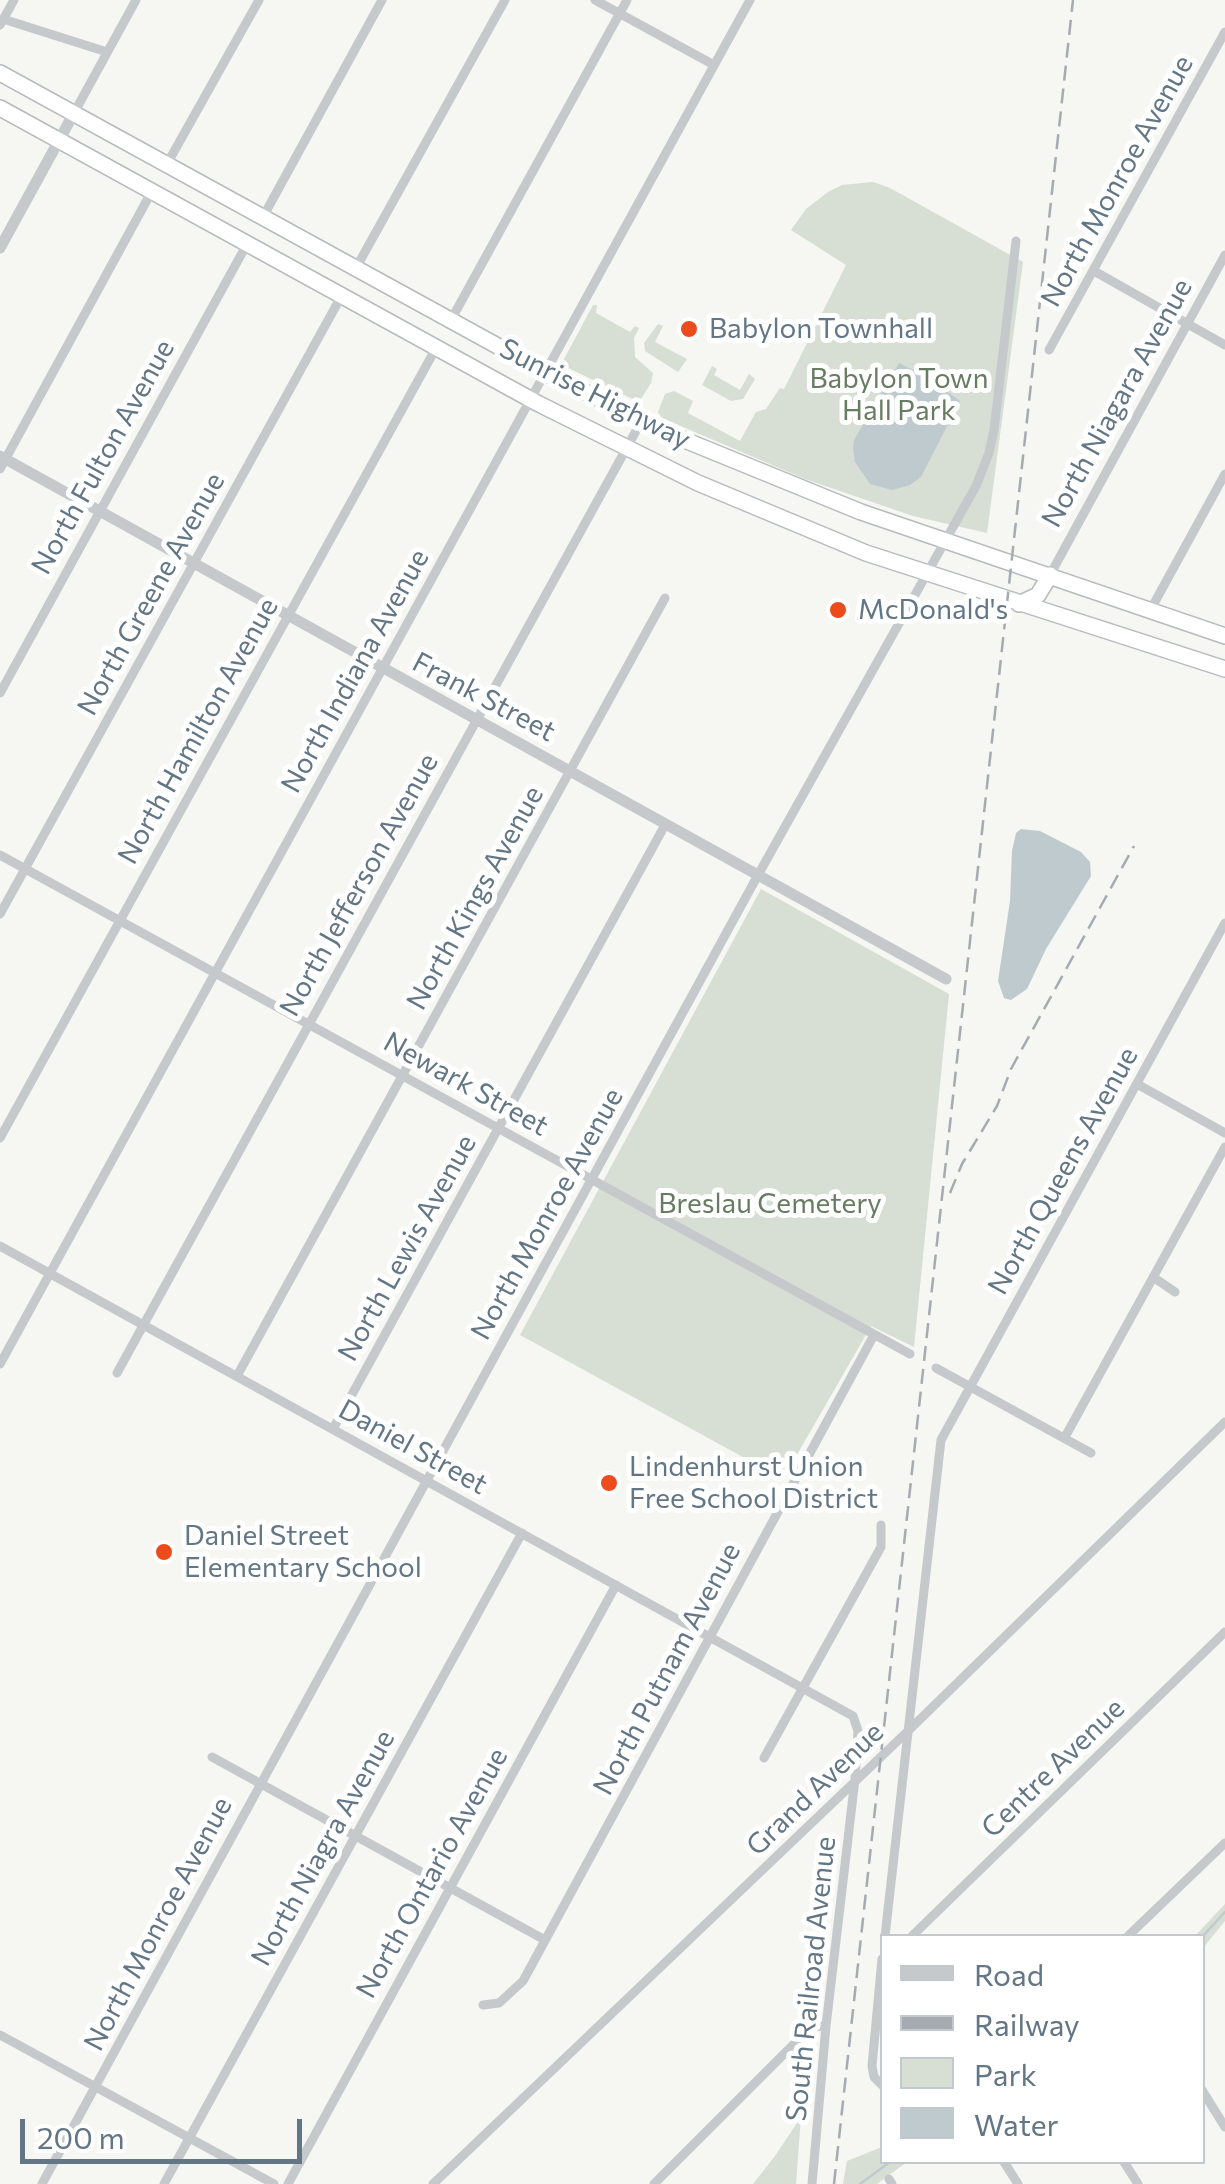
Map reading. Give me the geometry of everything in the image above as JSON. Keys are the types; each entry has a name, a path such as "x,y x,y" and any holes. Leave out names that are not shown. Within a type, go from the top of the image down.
{"highway":[{"name":"Sunrise Highway","path":"0,73 546,372 642,420 812,494 1225,636"},
{"name":"Sunrise Highway","path":"0,108 626,449 783,520 926,574 1225,669"},
{"path":"1019,604 1038,595 1050,574"}],"street":[{"path":"14,0 2,22 108,52"},
{"path":"0,248 136,0"},
{"path":"168,164 259,0"},
{"path":"263,217 382,0"},
{"path":"356,268 504,0"},
{"path":"596,0 714,65"},
{"path":"451,320 628,0"},
{"name":"North Indiana Avenue","path":"0,1364 750,0"},
{"name":"North Monroe Avenue","path":"1049,350 1225,32"},
{"path":"2,462 152,192"},
{"name":"North Monroe Avenue","path":"42,2184 758,875 981,476 992,442 1016,241"},
{"name":"North Fulton Avenue","path":"0,692 248,244"},
{"name":"North Niagara Avenue","path":"1050,574 1225,255"},
{"path":"1094,271 1225,345"},
{"name":"North Greene Avenue","path":"0,914 342,295"},
{"name":"North Hamilton Avenue","path":"0,1138 436,347"},
{"name":"North Jefferson Avenue","path":"117,1373 642,420"},
{"name":"Frank Street","path":"2,462 946,979"},
{"path":"1152,609 1225,474"},
{"name":"North Kings Avenue","path":"237,1376 665,598"},
{"name":"North Lewis Avenue","path":"333,1430 665,825"},
{"name":"Newark Street","path":"0,855 910,1354"},
{"name":"North Queens Avenue","path":"908,1732 941,1440 1225,923"},
{"path":"1137,1084 1225,1133"},
{"path":"1065,1437 1225,1147"},
{"name":"Daniel Street","path":"0,1246 805,1688"},
{"path":"1153,1277 1175,1292"},
{"name":"North Putnam Avenue","path":"483,2006 499,2003 523,1981 874,1336"},
{"path":"936,1368 1090,1453"},
{"name":"Grand Avenue","path":"432,2184 908,1732 1225,1422"},
{"path":"764,1758 881,1546 881,1525"},
{"name":"North Niagra Avenue","path":"164,2184 522,1533"},
{"name":"North Ontario Avenue","path":"288,2184 616,1585"},
{"name":"Centre Avenue","path":"914,1934 1225,1632"},
{"name":"South Railroad Avenue","path":"805,1688 849,1712 858,1731 812,2184"},
{"path":"885,1934 908,1732"},
{"path":"212,1758 545,1940"},
{"path":"1130,1934 1225,1843"},
{"path":"880,1984 872,2066 880,2083"},
{"path":"654,2184 811,2027 826,2026"},
{"path":"0,2034 274,2184"},
{"path":"1205,2095 1225,2127"}],"green space":[{"name":"Babylon Town Hall Park","path":"873,182 1023,262 987,533 913,516 805,479 662,418 658,412 665,394 674,391 693,401 688,413 740,441 756,412 766,409 780,388 784,389 846,265 791,230 806,209 828,192 842,185"},
{"path":"593,305 597,305 596,313 630,332 635,326 639,328 634,338 635,357 653,373 639,402 564,366 563,361"},
{"path":"658,324 663,326 655,342 687,359 678,372 645,351 644,343"},
{"path":"712,366 717,369 714,375 740,390 749,374 755,379 743,399 731,401 702,385"},
{"name":"Breslau Cemetery","path":"761,889 949,994 914,1347 871,1326 783,1479 520,1335"},
{"path":"1225,1904 1225,1921 1205,1946 1205,1934 1197,1934"},
{"path":"801,2117 796,2184 753,2184 775,2156"},
{"path":"880,2148 880,2164 904,2164 877,2184 843,2184 847,2161"}],"water":[{"path":"899,363 929,378 960,401 921,477 892,490 870,484 855,462 853,449 854,440"},
{"path":"1021,829 1040,831 1081,852 1090,862 1091,876 1046,949 1027,989 1011,1000 1004,998 998,981 1010,901 1012,851 1016,833"}],"waterway":[{"path":"1205,1934 1225,1912"},
{"path":"860,2184 887,2164"}],"railway":[{"path":"834,2184 1073,0"},
{"path":"950,1193 962,1164 997,1106 1011,1069 1134,846"}],"place":[{"name":"Babylon Townhall","path":"689,329"},
{"name":"McDonald's","path":"838,610"},
{"name":"Lindenhurst Union Free School District","path":"609,1483"},
{"name":"Daniel Street Elementary School","path":"164,1552"}]}
